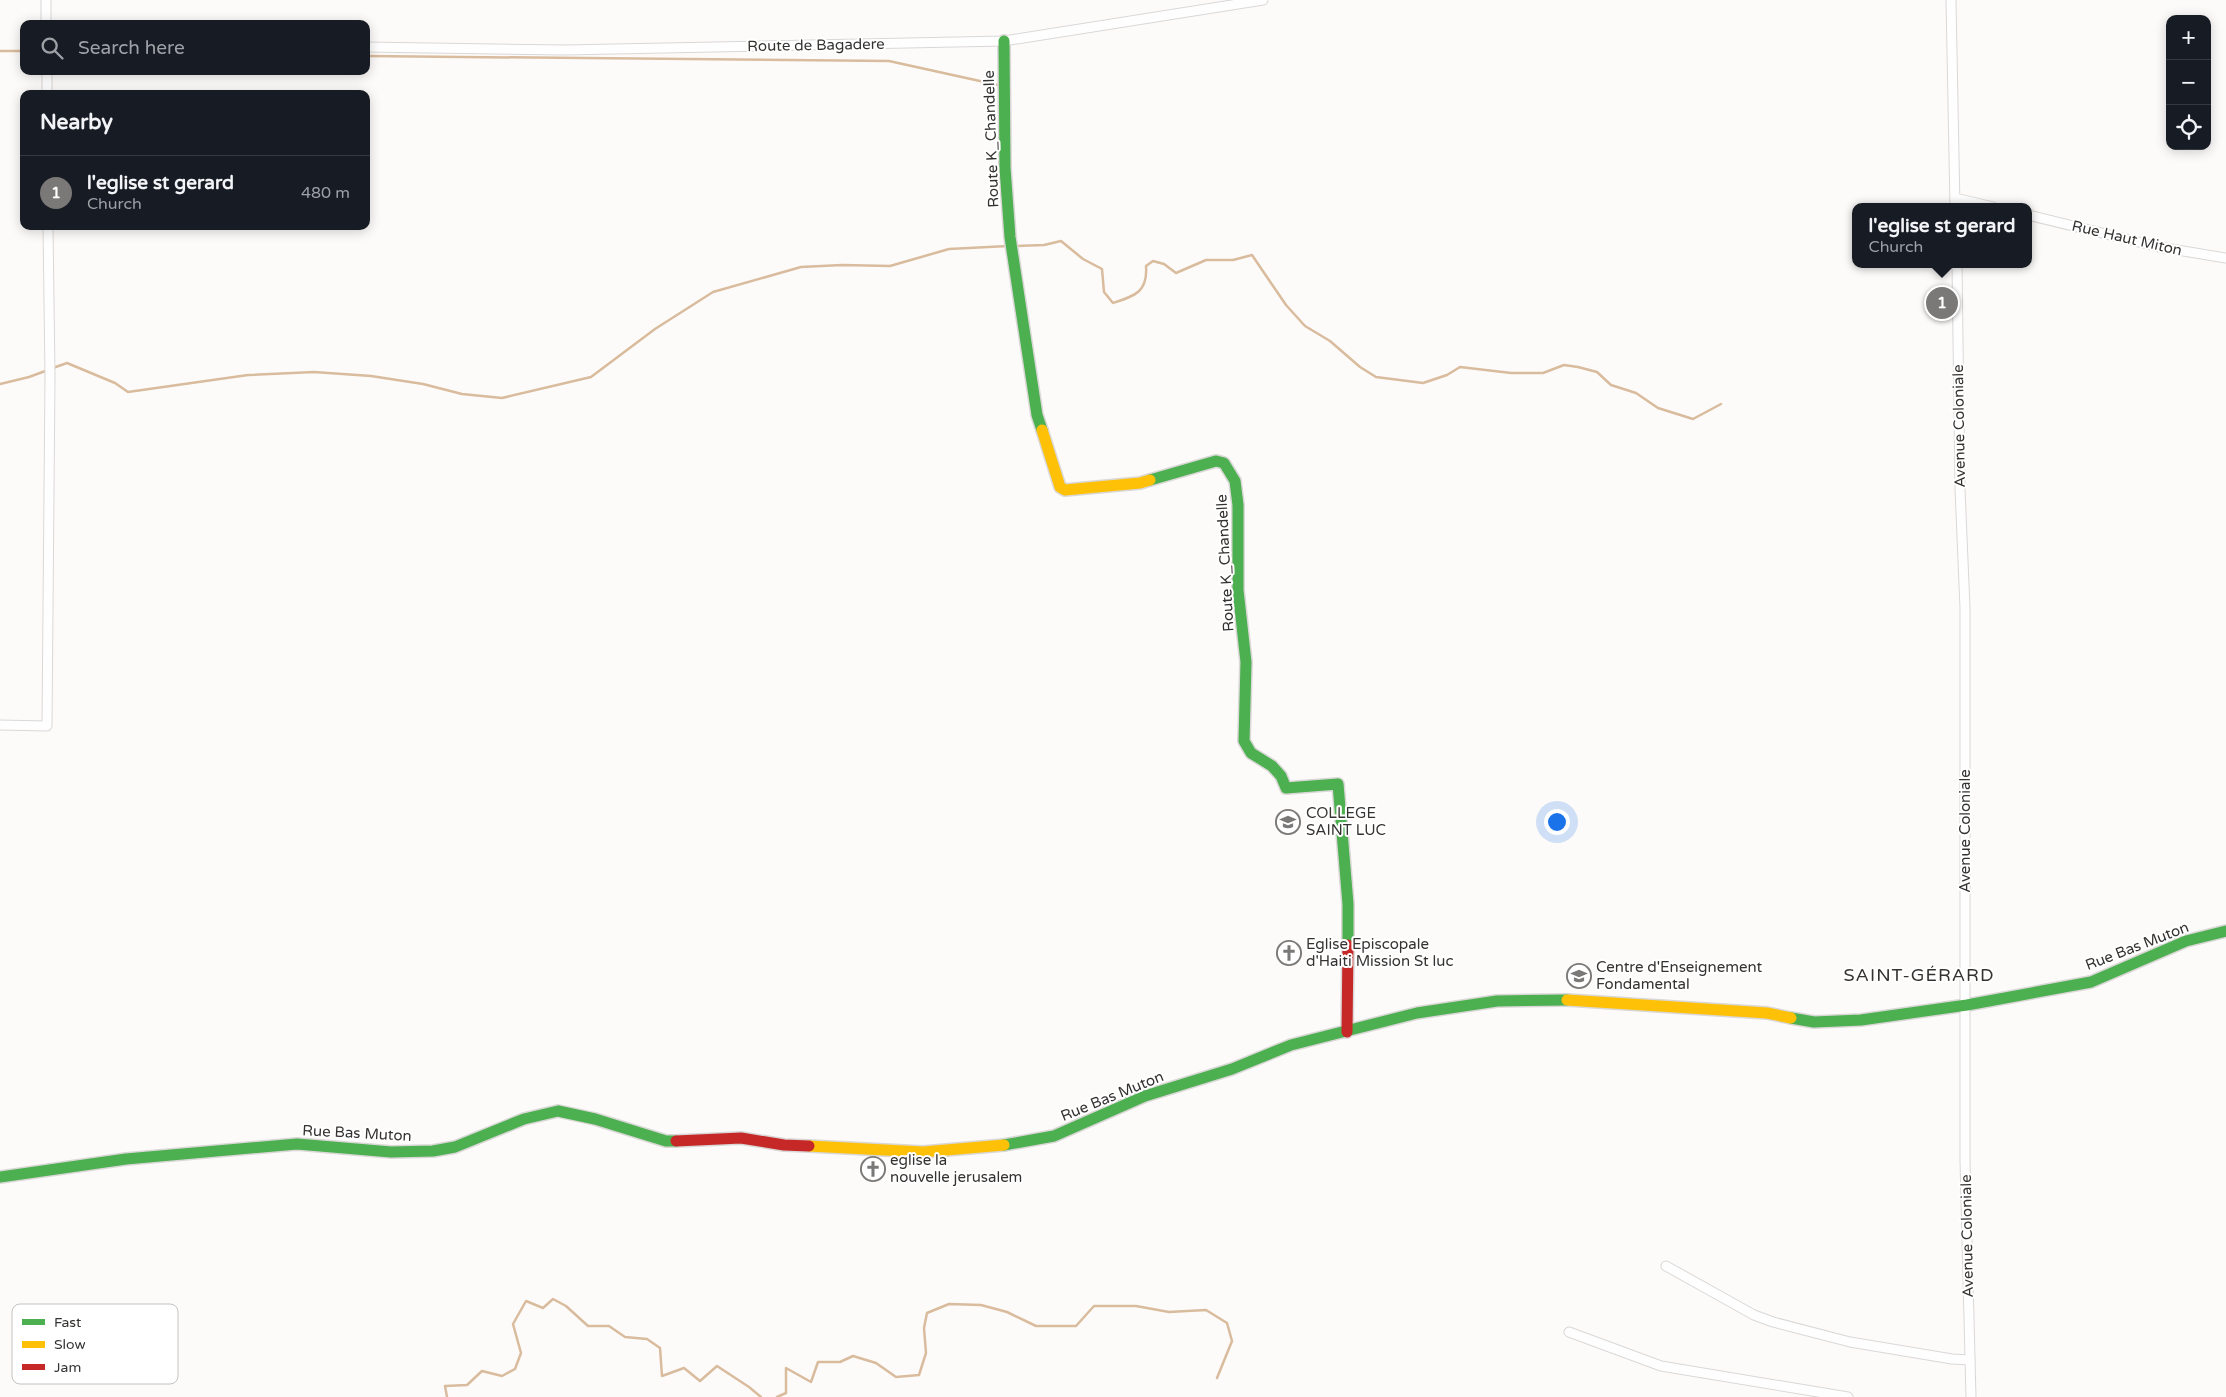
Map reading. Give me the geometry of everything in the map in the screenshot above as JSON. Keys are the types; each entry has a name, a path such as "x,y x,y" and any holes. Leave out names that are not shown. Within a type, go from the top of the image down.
{"street":[{"path":"46,0 46,20"},
{"name":"Route de Bagadere","path":"370,47 565,50 1004,41 1263,0"},
{"path":"1951,0 1955,202"},
{"name":"Route K_Chandelle","path":"1004,41 1005,168 1010,237 1037,415 1060,488 1065,490 1140,483 1216,461 1224,463 1235,481 1238,505 1238,590 1246,662 1244,741 1251,752 1272,766 1281,776 1286,788 1338,784 1348,904 1347,1032"},
{"path":"47,75 47,90"},
{"name":"Rue Haut Miton","path":"2032,216 2159,247 2226,258"},
{"path":"0,725 47,726 50,376 48,230"},
{"name":"Avenue Coloniale","path":"1957,268 1960,489 1965,608 1965,1161 1971,1397"},
{"name":"Rue Bas Muton","path":"0,1177 59,1167 135,1158 288,1144 391,1152 434,1151 455,1147 524,1119 558,1112 595,1119 666,1141 741,1138 784,1145 923,1152 997,1146 1054,1136 1145,1096 1232,1069 1291,1045 1417,1013 1497,1001 1584,1000 1767,1013 1814,1022 1861,1020 1966,1005 2091,982 2186,941 2226,931"},
{"path":"1666,1266 1754,1315 1772,1322 1850,1342 1952,1359 1970,1360"},
{"path":"1569,1332 1661,1366 1848,1397"}],"waterway":[{"path":"0,51 20,51"},
{"path":"370,56 889,61 998,85"},
{"path":"1016,246 1044,245 1061,241 1083,259 1102,269 1104,292 1113,303 1138,292 1145,282 1146,266 1153,261 1164,264 1176,273 1206,260 1233,260 1252,255 1286,305 1305,326 1330,341 1360,367 1376,377 1423,383 1447,375 1460,367 1511,373 1543,373 1564,365 1597,372 1611,385 1636,393 1658,408 1693,419 1721,404"},
{"path":"53,368 67,363 115,383 128,392 248,375 314,372 371,376 423,384 462,394 502,398 591,377 655,329 713,292 801,267 842,265 890,266 949,249 1008,246"},
{"path":"0,384 48,370"},
{"path":"447,1397 445,1386 467,1385 482,1371 502,1376 515,1369 521,1353 513,1324 526,1301 543,1308 553,1299 566,1306 588,1326 609,1326 625,1337 647,1339 660,1348 662,1376 684,1368 700,1381 717,1366 761,1397"},
{"path":"777,1397 786,1393 786,1368 811,1382 818,1362 840,1362 853,1356 876,1363 896,1377 919,1375 926,1353 924,1328 927,1313 949,1304 981,1305 1007,1312 1036,1326 1076,1326 1094,1306 1136,1306 1169,1312 1206,1310 1227,1323 1232,1341 1217,1378"}],"traffic: fast":[{"path":"1004,41 1005,168 1010,237 1037,415 1042,430"},
{"path":"1150,480 1216,461 1224,463 1235,481 1238,505 1238,590 1246,662 1244,741 1251,753 1272,766 1281,776 1286,788 1338,784 1348,904 1348,945"},
{"path":"1791,1018 1814,1022 1861,1020 1967,1005 2091,982 2186,941 2226,931"},
{"path":"1004,1145 1054,1136 1145,1096 1232,1069 1291,1045 1417,1013 1497,1001 1567,1000"},
{"path":"0,1177 126,1159 297,1144 391,1152 433,1151 455,1147 524,1119 558,1111 595,1119 666,1141 676,1141"}],"traffic: slow":[{"path":"1042,430 1060,487 1065,490 1140,483 1150,480"},
{"path":"1567,1000 1767,1013 1791,1018"},
{"path":"809,1146 923,1152 1004,1145"}],"traffic: jam":[{"path":"1347,1032 1348,945"},
{"path":"676,1141 741,1138 784,1145 809,1146"}],"place":[{"name":"l'eglise st gerard","path":"1942,303"},
{"name":"COLLEGE SAINT LUC","path":"1288,822"},
{"name":"Eglise Episcopale d'Haiti Mission St luc","path":"1289,953"},
{"name":"Centre d'Enseignement Fondamental","path":"1579,976"},
{"name":"eglise la nouvelle jerusalem","path":"873,1169"}],"district":[{"name":"SAINT-GÉRARD","path":"1919,975"}]}
